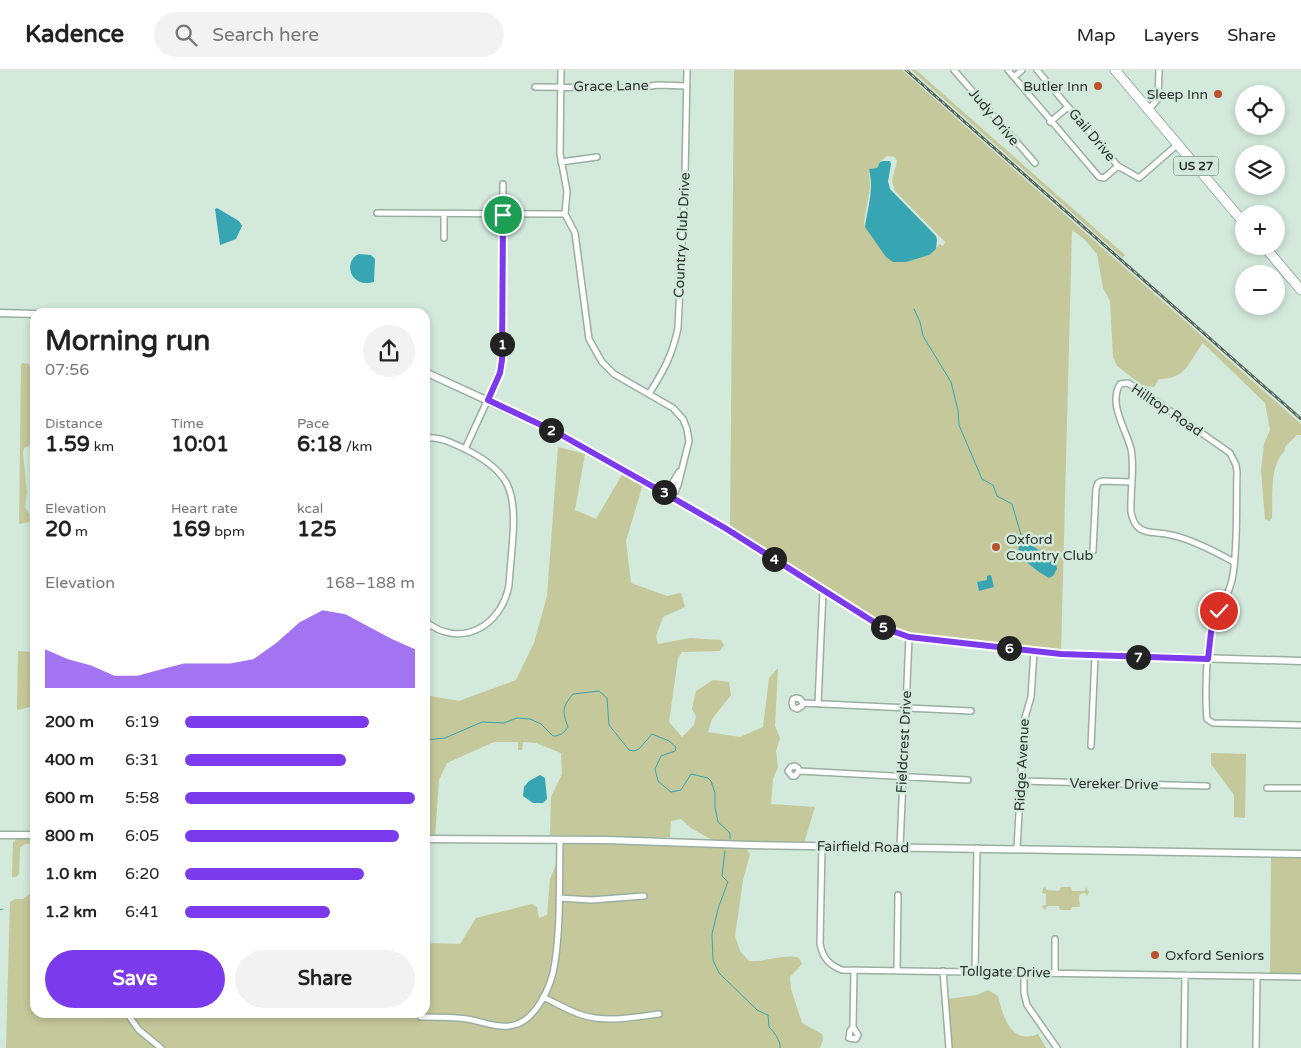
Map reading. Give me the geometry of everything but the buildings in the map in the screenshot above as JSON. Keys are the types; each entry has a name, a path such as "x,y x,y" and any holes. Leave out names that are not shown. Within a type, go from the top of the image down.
{"highway":[{"name":"US 27","path":"1115,70 1235,212"},
{"path":"1272,255 1301,290"}],"street":[{"path":"561,70 561,162 567,191 565,214 575,233 589,339 594,351 614,374 673,408 683,419 689,441 687,453 678,485 669,496"},
{"name":"Country Club Drive","path":"649,394 667,366 674,349 678,328 685,177 687,70"},
{"name":"Judy Drive","path":"954,70 1035,163"},
{"path":"1008,70 1050,122 1099,177 1104,178 1118,166"},
{"path":"1014,77 1022,70"},
{"name":"Gail Drive","path":"1037,70 1118,166 1139,178 1178,144"},
{"path":"1149,110 1158,100 1159,70"},
{"name":"Grace Lane","path":"534,87 636,88 658,85 687,86"},
{"path":"1050,122 1068,107"},
{"path":"561,162 597,158"},
{"path":"465,449 500,373 502,360 503,184"},
{"path":"377,213 565,214"},
{"path":"444,214 444,238"},
{"path":"0,313 30,314"},
{"path":"430,374 556,432 725,528 877,624 909,637 1095,656 1301,661"},
{"name":"Hilltop Road","path":"1234,562 1218,553 1174,535 1149,532 1137,526 1131,512 1131,450 1118,406 1118,388 1123,383 1128,383 1162,405 1230,453 1237,472 1234,575 1210,639 1207,716 1209,722 1301,725"},
{"path":"430,438 441,438 465,449 485,459 496,469 504,478 513,499 514,520 507,596 504,605 492,621 472,632 463,634 444,631 430,625"},
{"path":"1093,551 1096,489 1098,483 1102,481 1131,482"},
{"path":"818,704 824,591"},
{"name":"Fieldcrest Drive","path":"900,848 909,637"},
{"name":"Ridge Avenue","path":"1018,849 1024,721 1031,697 1034,651"},
{"path":"1091,746 1095,656"},
{"path":"803,703 971,711"},
{"path":"799,772 968,780"},
{"name":"Vereker Drive","path":"1021,782 1207,786"},
{"path":"1267,788 1301,788"},
{"path":"0,835 30,835"},
{"name":"Fairfield Road","path":"430,839 698,842 900,848 1301,854"},
{"path":"430,1017 467,1019 498,1026 518,1024 529,1018 543,997 555,963 560,840"},
{"name":"Tollgate Drive","path":"822,846 820,944 826,961 842,970 1301,977"},
{"path":"975,971 977,848"},
{"path":"897,970 898,894"},
{"path":"558,898 591,900 644,896"},
{"path":"1055,939 1055,972"},
{"path":"853,1027 854,970"},
{"path":"943,971 949,1048"},
{"path":"1024,972 1024,999 1057,1048"},
{"path":"1184,1048 1185,975"},
{"path":"1256,1048 1257,976"},
{"path":"543,997 581,1015 593,1018 618,1020 659,1014"},
{"path":"130,1018 139,1030 161,1048"}],"green space":[{"path":"734,70 902,70 1301,424 1301,435 1297,435 1285,447 1276,465 1273,482 1272,518 1269,521 1265,519 1261,470 1264,444 1270,430 1265,403 1203,343 1181,373 1176,376 1159,379 1154,387 1143,386 1117,366 1113,357 1110,301 1103,288 1097,254 1085,240 1072,230 1061,652 904,633 880,624 730,530","holes":["887,156 895,157 897,161 892,181 895,191 945,242 943,246 939,244 936,249 904,262 895,262 865,227 864,222 870,188 869,170 877,168 880,162"]},
{"path":"911,70 916,70 1125,255 1123,258"},
{"path":"23,363 29,364 30,368 30,445 24,448 23,453 27,493 25,507 30,521 19,524 21,365"},
{"path":"558,447 585,454 575,510 596,519 623,473 643,484 626,541 631,583 667,596 681,593 685,607 663,617 656,636 658,644 690,638 721,640 724,645 720,651 682,652 678,658 669,722 682,737 694,725 696,716 692,709 696,691 713,680 729,682 731,695 712,719 708,732 740,737 763,727 769,678 778,668 775,726 780,738 776,751 778,767 773,779 771,804 815,807 804,843 712,840 691,828 681,819 671,821 670,837 636,838 550,835 551,797 562,774 561,753 536,743 523,742 522,750 518,750 518,742 494,742 447,763 439,780 435,837 430,837 430,696 459,701 516,680 534,643 547,596"},
{"path":"18,651 30,652 30,707 17,710"},
{"path":"1211,753 1246,754 1245,818 1234,817 1234,795 1211,764"},
{"path":"16,839 30,839 30,844 25,844 20,848 19,874 16,877 12,877 13,843"},
{"path":"565,842 745,848 750,854 743,880 735,936 740,951 749,961 787,957 799,958 802,964 790,977 791,989 802,1023 822,1034 823,1040 820,1048 6,1048 10,902 15,899 23,899 30,894 30,1018 430,1018 430,943 460,944 476,918 532,904 537,907 539,918 547,915 550,879"},
{"path":"1271,853 1301,854 1301,977 1270,976"},
{"path":"1045,887 1047,890 1059,891 1061,887 1071,887 1072,891 1085,891 1086,887 1089,892 1087,896 1085,893 1080,894 1080,907 1072,907 1071,910 1060,910 1059,906 1047,906 1045,910 1042,906 1046,905 1046,894 1042,893"},
{"path":"988,990 998,996 1006,1020 1015,1032 1021,1036 1038,1034 1046,1048 952,1048 948,999 977,995"}],"water":[{"path":"890,161 891,164 888,181 890,189 936,236 936,249 929,255 906,262 893,262 886,257 865,227 871,191 869,169 877,168 880,162"},
{"path":"217,208 239,221 242,226 236,239 220,245 215,209"},
{"path":"359,254 371,255 375,259 374,282 366,283 359,281 351,273 351,262"},
{"path":"1022,534 1032,545 1056,564 1057,569 1053,576 1049,578 1036,570 1020,554 1018,548"},
{"path":"991,575 994,587 979,591 977,582 987,580 987,576"},
{"path":"540,775 545,778 547,799 543,803 533,803 523,796 524,787 529,781"}],"waterway":[{"path":"914,309 920,322 923,336 951,382 958,410 959,425 982,479 993,485 997,496 1012,504 1021,535"},
{"path":"430,740 445,738 482,722 504,723 517,718 530,719 541,724 553,736 558,735 568,727 564,710 566,703 573,694 599,691 607,698 609,725 629,750 639,749 652,734 669,741 676,747 675,751 661,756 655,769 658,781 671,792 681,790 691,774 708,778 711,781 715,793 718,822 730,833 730,839"},
{"path":"725,851 722,876 728,882 718,909 712,934 713,960 719,973 757,1010 768,1015 769,1027 775,1034 780,1048"}],"railway":[{"path":"906,70 1301,419"}],"place":[{"name":"Butler Inn","path":"1098,86"},
{"name":"Sleep Inn","path":"1218,94"},
{"name":"Oxford Country Club","path":"996,547"},
{"name":"Oxford Seniors","path":"1155,955"}],"route":[{"path":"503,215 502,360 500,373 488,400 556,432 666,494 725,528 877,624 909,637 1061,654 1208,659 1211,632 1219,611"}]}
